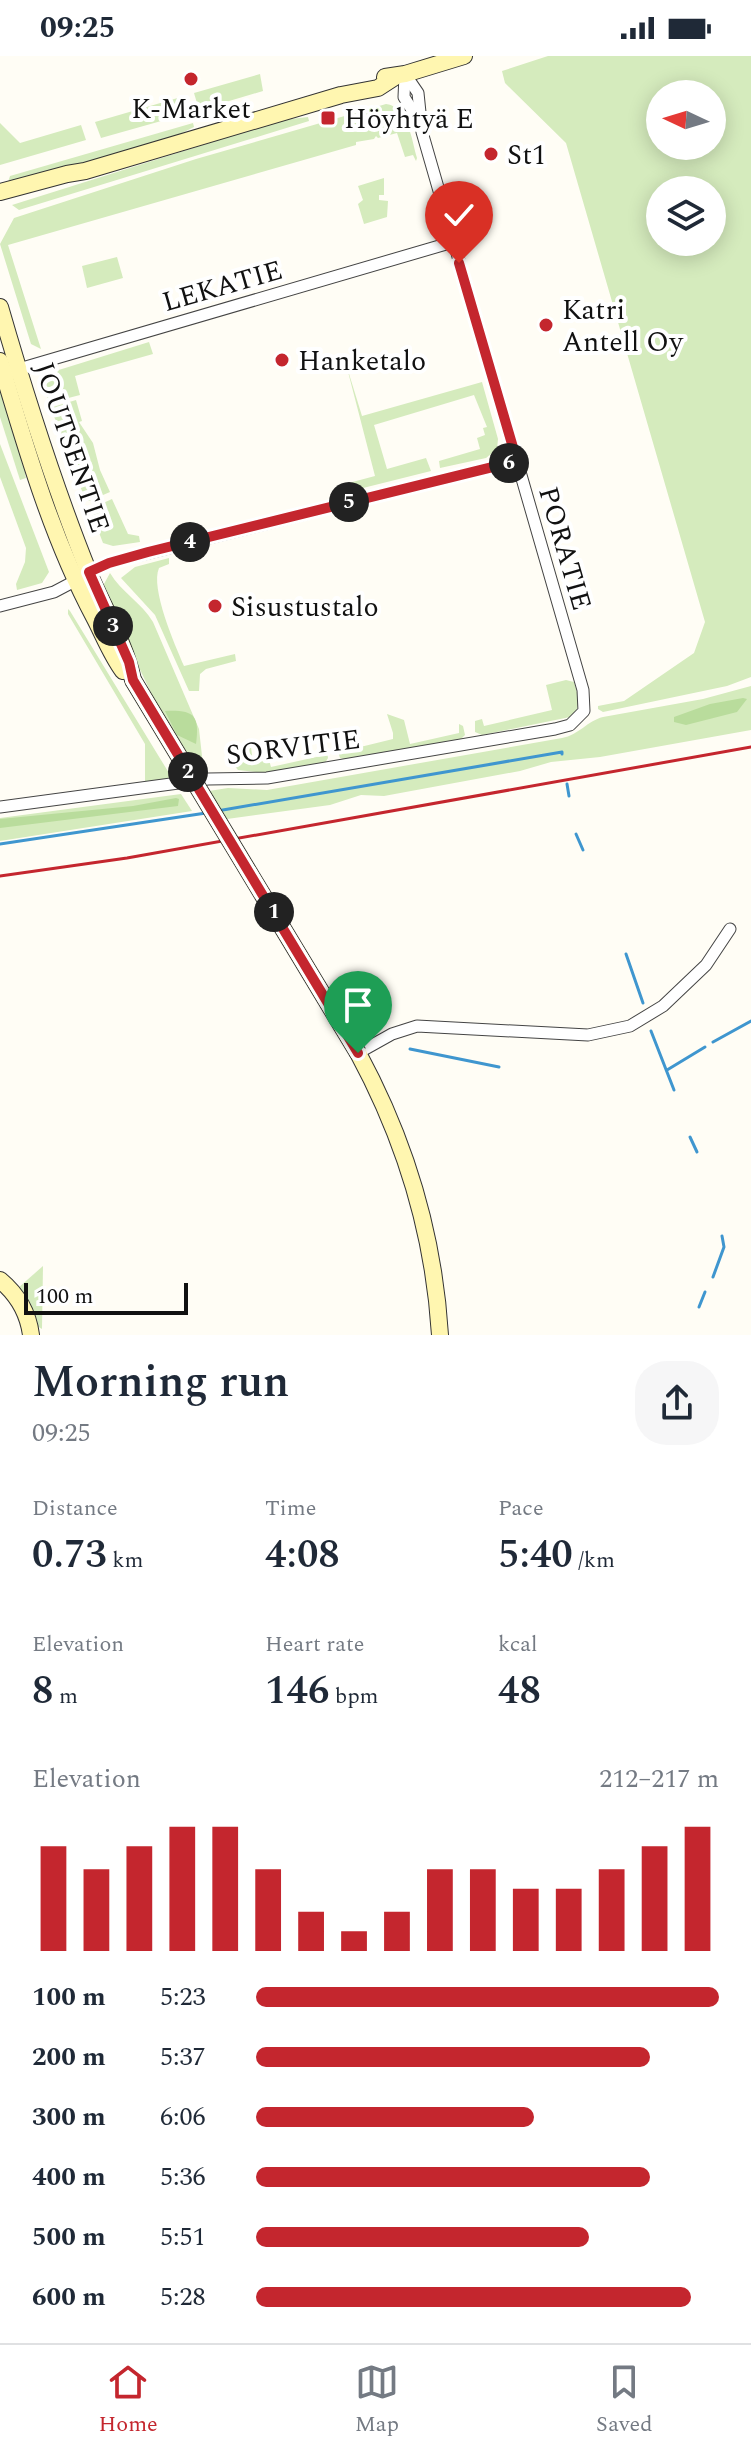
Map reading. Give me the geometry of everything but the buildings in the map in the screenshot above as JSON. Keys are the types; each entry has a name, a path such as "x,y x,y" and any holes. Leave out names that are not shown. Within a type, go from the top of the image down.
{"main road":[{"path":"0,192 85,171 341,95 374,77 400,75 464,56"},
{"path":"0,204 71,181 85,171"},
{"name":"JOUTSENTIE","path":"0,307 7,368 42,447 82,577 129,662 133,680 358,1053 391,1120 421,1209 436,1290 440,1335"},
{"path":"0,1280 21,1302 31,1335"},
{"path":"0,1295 13,1310 21,1335"}],"street":[{"name":"PORATIE","path":"400,75 404,97 419,121 583,690 584,711"},
{"name":"LEKATIE","path":"7,368 453,242"},
{"path":"0,606 54,592 109,563 148,552 517,461"},
{"name":"SORVITIE","path":"0,807 208,779 267,778 555,729 570,725 584,711"},
{"path":"358,1053 392,1034 417,1026 577,1035 614,1031 647,1018 706,965 730,929"}],"green space":[{"path":"548,56 751,56 751,677 727,686 603,712 598,709 598,706 624,701 694,653 705,622 566,143 505,83 502,71"},
{"path":"260,74 263,91 199,110 194,93"},
{"path":"181,97 186,114 101,138 95,122"},
{"path":"386,104 393,106 404,117 416,161 413,155 405,157 397,133 376,136 356,142 356,145 8,245 41,349 31,344 0,244 14,218 196,159"},
{"path":"308,117 309,121 19,210 12,205 282,120"},
{"path":"0,123 20,143 81,125 86,140 0,165"},
{"path":"193,123 194,127 170,139 7,185 10,176"},
{"path":"384,178 384,195 379,195 379,200 388,201 387,217 364,224 358,204 363,200 358,186"},
{"path":"117,257 123,278 87,288 82,266"},
{"path":"149,342 153,354 75,376 80,395 49,403 43,382 49,373"},
{"path":"346,364 362,416 482,382 498,439 497,449 486,458 440,468 439,461 480,449 477,438 485,435 483,428 487,427 474,395 374,425 387,469 426,458 431,471 347,492 345,484 375,476"},
{"path":"0,377 20,444 26,478 20,480 0,417"},
{"path":"76,400 82,421 79,422 93,443 110,492 89,501 85,499 52,411 53,407"},
{"path":"0,444 49,572 42,583 17,590 26,548 0,477"},
{"path":"112,499 128,534 139,536 140,542 113,546 103,543 90,509"},
{"path":"169,558 169,564 159,568 158,589 184,666 235,654 236,661 206,669 200,674 199,691 189,691 155,615 121,578 135,567"},
{"path":"110,573 153,622 199,729 204,774 199,775 153,697 105,596 104,584"},
{"path":"68,609 172,778 145,782 145,744 68,614"},
{"path":"566,680 574,682 578,697 577,709 570,717 482,735 475,732 475,721 482,719 484,726 552,710 546,685"},
{"path":"751,686 751,730 600,757 551,762 520,771 384,796 361,795 330,805 227,819 209,791 228,788 267,790 562,738 603,717 703,699"},
{"path":"747,699 737,712 686,725 674,722 674,717 710,704"},
{"path":"165,711 192,716 197,726 196,744 177,735"},
{"path":"387,714 404,720 410,744 459,733 459,724 463,726 465,735 461,739 340,758 337,748 340,744 344,751 393,739"},
{"path":"251,747 253,763 269,760 271,767 321,756 320,749 327,751 328,758 325,763 266,773 238,770 232,763 231,752"},
{"path":"181,794 192,811 0,841 0,818"},
{"path":"179,799 178,806 0,828 0,819 133,806"},
{"path":"43,1266 42,1329 34,1324 18,1288"}],"waterway":[{"path":"217,811 562,754"},
{"path":"567,784 569,796"},
{"path":"0,844 206,813"},
{"path":"576,834 583,850"},
{"path":"626,954 643,1003"},
{"path":"713,1042 751,1021"},
{"path":"651,1031 674,1090"},
{"path":"667,1070 705,1047"},
{"path":"410,1049 499,1067"},
{"path":"690,1137 697,1152"},
{"path":"713,1277 724,1247 722,1236"},
{"path":"699,1307 705,1292"}],"railway":[{"path":"0,876 127,858 751,747"}],"place":[{"name":"K-Market","path":"191,79"},
{"name":"Höyhtyä E","path":"328,118"},
{"name":"St1","path":"491,154"},
{"name":"Katri Antell Oy","path":"546,325"},
{"name":"Hanketalo","path":"282,360"},
{"name":"Sisustustalo","path":"215,606"}],"route":[{"path":"358,1053 133,680 129,662 89,572 148,552 517,461 459,263"}]}
